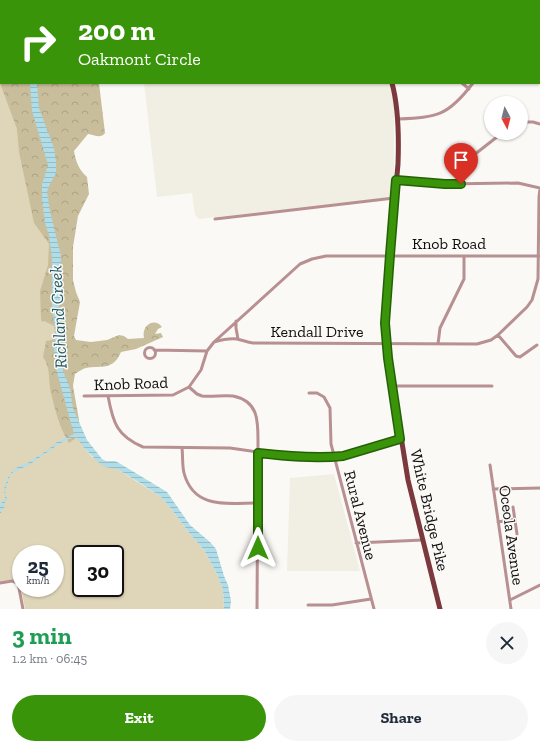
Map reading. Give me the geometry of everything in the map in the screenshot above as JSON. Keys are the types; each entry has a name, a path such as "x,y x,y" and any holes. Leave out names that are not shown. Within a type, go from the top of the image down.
{"main road":[{"name":"White Bridge Pike","path":"392,84 398,119 399,139 385,312 386,343 400,439 408,480 440,609"}],"street":[{"path":"463,84 469,89"},
{"path":"398,119 424,118 440,114 449,109 472,84"},
{"path":"528,122 540,124"},
{"path":"461,184 462,168 466,162 493,140"},
{"path":"396,180 445,184 518,183 540,189"},
{"name":"Kendall Drive","path":"214,342 238,339 253,343 477,344 491,340 527,307 532,300 538,279 540,189"},
{"path":"215,219 394,198"},
{"name":"Knob Road","path":"84,396 173,396 189,387 200,370 207,351 214,342 236,320 300,264 312,259 326,256 390,255 539,256"},
{"path":"438,344 440,328 464,279 464,256"},
{"path":"236,320 238,339"},
{"path":"498,335 516,356 520,357 537,345"},
{"path":"154,350 207,351"},
{"path":"392,386 492,386"},
{"path":"189,387 197,394 202,396 233,396 246,400 254,409 257,416 257,609"},
{"name":"Rural Avenue","path":"309,393 317,393 324,397 330,408 330,437 334,457 374,609"},
{"path":"108,396 112,416 117,429 132,442 147,447 230,448 279,455 334,457 343,456 400,439"},
{"path":"182,448 184,474 189,485 202,498 209,502 221,503 258,502"},
{"name":"Oceola Avenue","path":"490,464 511,609"},
{"path":"493,489 540,488"},
{"path":"514,507 517,534"},
{"path":"498,522 515,519"},
{"path":"356,543 423,540"},
{"path":"0,584 15,582 19,585 23,609"},
{"path":"510,600 540,585"},
{"path":"308,605 332,605 371,599"}],"shaded area":[{"path":"0,84 30,84 49,235 52,303 85,449 92,457 117,469 161,497 204,550 217,574 223,590 224,609 25,609 23,597 64,597 64,545 12,545 12,580 0,582"},
{"path":"144,84 391,84 394,91 394,198 199,219 195,215 192,193 157,197"},
{"path":"334,474 360,571 287,571 290,478"}],"green space":[{"path":"0,84 99,84 105,133 102,136 88,134 74,151 78,166 87,177 89,194 78,216 73,247 73,280 80,302 74,336 76,340 91,342 107,340 119,335 128,339 144,338 145,329 149,324 156,323 162,327 158,329 155,334 161,333 163,337 136,349 121,352 118,358 111,365 86,368 75,374 73,386 79,420 76,438 69,443 60,426 56,413 50,388 47,365 43,357 46,341 52,340 55,333 54,326 44,321 42,322 41,319 40,291 48,265 49,244 34,223 19,152 17,129"}],"water":[{"name":"Richland Creek","path":"30,84 37,84 39,108 54,148 56,161 56,173 47,192 61,256 61,300 59,305 62,339 61,356 63,371 70,388 73,408 87,440 102,459 119,463 167,492 190,525 216,549 228,585 231,601 230,609 224,609 223,590 217,574 204,550 161,497 117,469 105,467 85,449 76,437 66,440 29,465 13,472 10,476 5,491 7,499 4,504 5,507 0,513 0,505 5,498 4,489 8,477 13,470 26,464 57,442 74,434 56,369 54,349 56,333 52,303 52,259 42,199 42,184 48,165 32,111"}],"route":[{"path":"258,548 258,453 334,457 343,456 400,439 386,343 385,323 396,180 461,184"}]}
